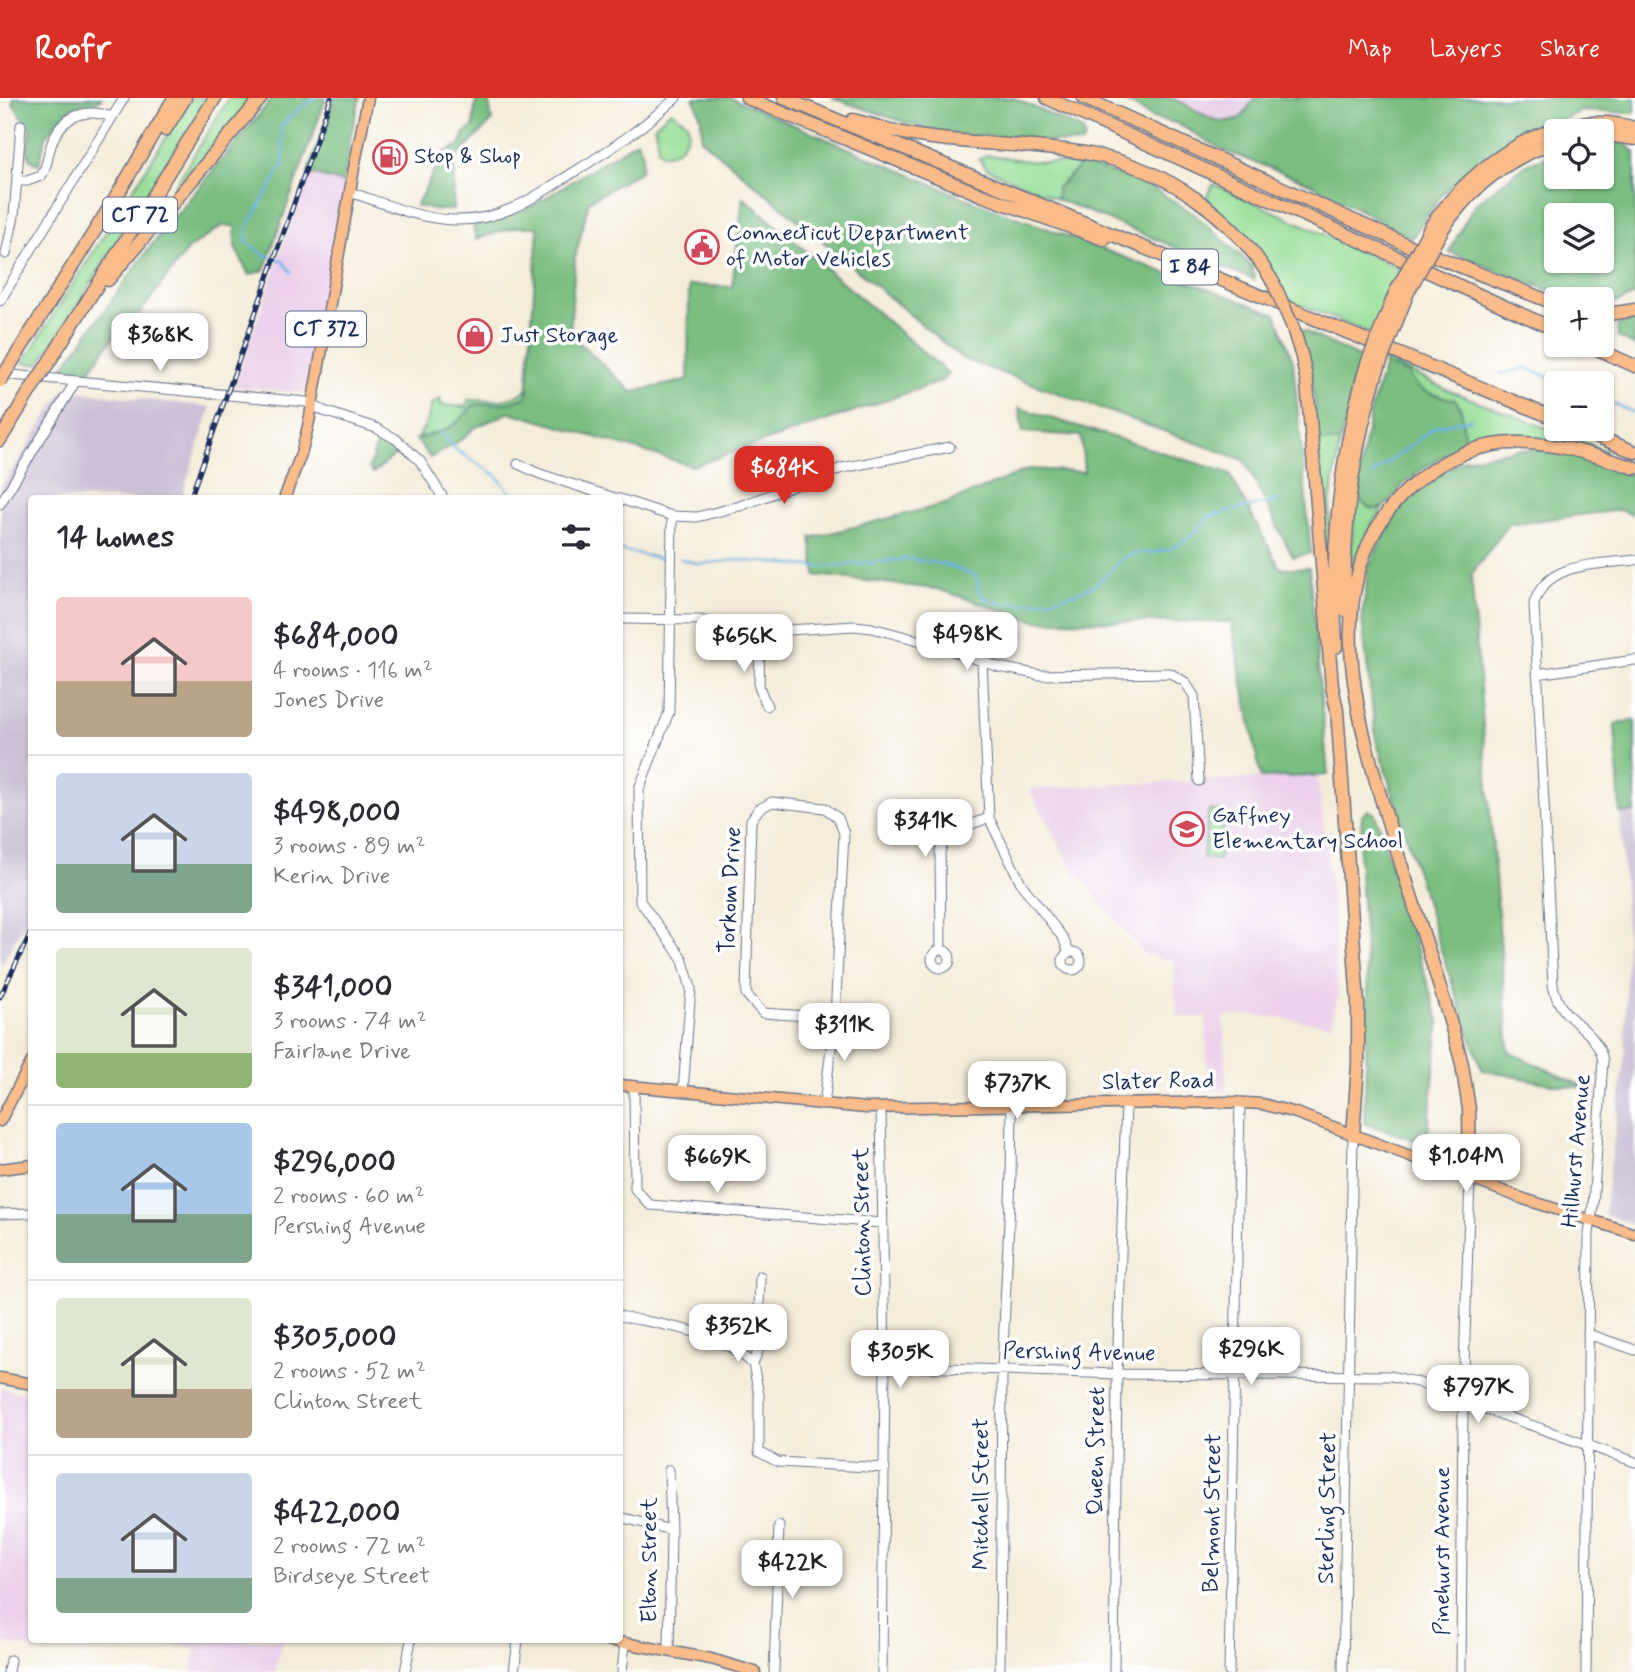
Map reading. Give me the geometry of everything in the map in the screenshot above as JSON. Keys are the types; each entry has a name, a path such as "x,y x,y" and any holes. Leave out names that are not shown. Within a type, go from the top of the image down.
{"highway":[{"name":"CT 72","path":"0,382 174,98"},
{"path":"78,258 105,226 185,98"},
{"name":"CT 72","path":"0,440 215,98"},
{"path":"68,333 116,271 261,98"},
{"path":"747,98 1003,204 1099,237 1144,248"},
{"name":"I 84","path":"784,98 1544,414"},
{"path":"1047,98 1544,325"},
{"path":"1084,98 1425,253 1544,299"},
{"path":"825,115 924,137 1078,152 1134,166 1168,182 1213,211 1247,246 1273,282 1292,325 1307,383 1332,686 1337,709 1358,1003 1358,1064 1353,1135"},
{"path":"1337,709 1340,689 1333,588 1336,520 1346,448 1396,291 1457,192 1498,157 1545,134 1579,125 1608,123 1635,128"},
{"path":"1614,136 1635,139"},
{"path":"1436,228 1489,177 1519,157 1544,147"},
{"path":"1614,313 1635,310"},
{"path":"1614,357 1635,366"},
{"path":"1373,367 1348,507 1344,595 1347,641 1358,708 1372,767 1464,1073 1470,1125 1469,1178"},
{"path":"1608,441 1635,452"},
{"path":"1351,656 1353,598 1357,576 1368,547 1395,503 1433,470 1459,456 1485,447 1528,442 1566,447 1635,468"}],"main road":[{"name":"CT 372","path":"285,495 303,448 313,405 368,98"},
{"path":"0,1121 28,1068"},
{"name":"Slater Road","path":"623,1085 881,1108 1240,1102 1282,1108 1524,1199 1635,1234"},
{"path":"0,1169 28,1166"},
{"path":"0,1378 28,1383"},
{"path":"625,1643 711,1659 755,1672"}],"street":[{"path":"0,302 124,98"},
{"path":"350,192 439,219 466,220 506,212 534,199 605,153 640,129 676,98"},
{"path":"17,181 41,176 54,138 70,119 84,112 112,117"},
{"path":"6,254 17,181 21,125"},
{"path":"0,374 298,401 313,405 396,439 420,461 441,495"},
{"path":"0,504 76,381"},
{"path":"623,500 672,516 710,515 842,468 950,447"},
{"path":"518,464 540,474 606,495"},
{"path":"672,516 669,712 639,789 640,901 682,958 691,989 683,1091"},
{"name":"Hillhurst Avenue","path":"1586,1672 1590,1220 1603,1060 1595,1039 1563,1013 1555,996 1534,604 1541,586 1565,569 1635,560"},
{"path":"623,619 698,620 783,631 855,626 933,644 1012,671 1040,675 1161,672 1178,676 1194,696 1199,781"},
{"path":"760,630 759,687 767,706"},
{"path":"1537,674 1635,660"},
{"path":"982,662 989,818 1022,886 1063,938 1069,953"},
{"name":"Torkom Drive","path":"824,1104 835,1018 844,833 838,818 825,808 772,802 759,809 751,820 746,994 763,1013 835,1018"},
{"path":"941,950 940,851 948,832 989,818"},
{"path":"634,1086 635,1189 650,1205 882,1223"},
{"name":"Belmont Street","path":"1229,1672 1240,1102"},
{"name":"Queen Street","path":"1114,1672 1117,1374 1126,1104"},
{"name":"Mitchell Street","path":"1000,1672 1002,1371 1012,1106"},
{"name":"Clinton Street","path":"881,1108 885,1366 882,1672"},
{"name":"Sterling Street","path":"1343,1672 1353,1135"},
{"name":"Pinehurst Avenue","path":"1461,1672 1469,1178"},
{"path":"0,1214 28,1213"},
{"path":"760,1276 758,1351 753,1364 759,1395 759,1452 778,1462 885,1468"},
{"path":"623,1316 710,1336 741,1352 753,1364"},
{"path":"1588,1335 1635,1350"},
{"name":"Pershing Avenue","path":"885,1366 1117,1374 1391,1376 1420,1383 1588,1447 1635,1462"},
{"name":"Elton Street","path":"669,1470 669,1651"},
{"path":"623,1518 671,1530"},
{"path":"774,1672 779,1526"},
{"path":"405,1672 410,1643"},
{"path":"514,1672 518,1643"},
{"path":"622,1672 625,1643"},
{"path":"8,1672 10,1660"}],"shaded area":[{"path":"1171,98 1253,98 1242,117 1232,120 1209,118"},
{"path":"308,173 344,183 308,387 303,392 234,387"},
{"path":"64,390 211,407 182,495 28,495 28,917 0,967 0,489"},
{"name":"Gaffney Elementary School","path":"1269,645 1313,743 1331,885 1338,996 1331,1025 1253,1015 1224,1016 1226,1090 1208,1091 1206,1017 1177,1017 1174,961 1144,954 1072,868 1029,789 1260,778"},
{"path":"1635,812 1635,1224 1604,1215 1625,1054 1627,940 1620,813"},
{"path":"0,1388 28,1393 28,1643 48,1643 46,1651 0,1642"},
{"path":"168,1643 281,1643 275,1672 191,1672 196,1649"}],"green space":[{"path":"13,98 102,98 93,104 81,104 67,111 46,136 39,164 30,160 27,150 31,130 13,104"},
{"path":"191,98 209,98 39,364 23,363"},
{"path":"229,98 255,98 187,180 175,190 175,185"},
{"path":"273,98 326,98 264,270 249,275 235,247 235,226 222,226 188,249 140,313 123,324 90,370 62,369 153,243"},
{"path":"334,98 360,98 351,134 344,183 308,173"},
{"path":"476,98 488,98 492,121 455,159 453,210 416,206 444,153 460,145 465,132 473,127"},
{"path":"693,98 731,98 965,198 1276,314 1293,361 1311,553 1293,557 1244,460 963,359 701,139 701,118"},
{"path":"832,98 1014,98 1083,130 1085,138 1082,144 964,135 925,129"},
{"path":"1112,98 1169,98 1221,121 1242,117 1254,98 1635,98 1635,113 1581,111 1563,119 1544,119 1544,127 1508,143 1480,160 1442,194 1412,238 1307,182 1225,151 1176,123 1153,118 1133,105"},
{"path":"671,111 687,122 689,132 679,148 662,154 658,149 655,125"},
{"path":"637,141 643,154 641,171 589,201 575,258 570,334 632,392 688,380 689,285 732,287 743,197 949,374 939,382 693,466 510,412 474,428 464,438 430,458 416,439 448,428 461,419 473,405 509,403 527,397 538,227 516,227 476,239 473,226 532,206"},
{"path":"1624,143 1635,152 1635,295 1614,304 1614,287 1544,288 1449,252 1474,205 1528,163 1544,158 1544,189 1614,189 1614,144"},
{"path":"987,155 1028,161 1082,164 1057,188 1057,199 987,169 979,159"},
{"path":"1082,164 1143,182 1193,213 1251,265 1255,280 1057,199 1057,188"},
{"path":"1213,184 1401,269 1372,334 1286,299 1205,200"},
{"path":"1635,320 1635,346 1618,337 1617,325"},
{"path":"1298,328 1363,359 1340,442 1318,442 1313,387"},
{"path":"1386,360 1445,389 1544,427 1544,439 1519,437 1465,446 1461,409 1456,400 1424,392 1385,364"},
{"path":"1385,364 1409,374 1422,390 1456,400 1461,409 1465,446 1425,467 1404,484 1388,503 1372,509 1355,493 1371,410"},
{"path":"527,389 527,397 509,403 473,405 455,424 418,439 432,404 441,399 441,405 467,407 468,400 507,399"},
{"path":"1019,408 1229,473 1280,568 1309,568 1328,775 1261,778 1231,622 1035,621 937,589 816,575 811,538 945,504 1029,469 1084,472 1081,436 1023,432"},
{"path":"378,441 399,452 373,473 369,468"},
{"path":"1557,441 1580,441 1606,451 1605,453"},
{"path":"1318,442 1340,442 1330,504 1329,568 1326,569"},
{"path":"1520,449 1567,452 1635,476 1635,516 1620,510 1509,524 1471,575 1509,1052 1587,1088 1556,1085 1482,1070 1439,944 1376,739 1362,621 1368,568 1389,524 1420,484 1465,459"},
{"path":"1355,492 1375,509 1384,507 1373,522 1354,568 1350,567"},
{"path":"1635,720 1635,812 1620,813 1615,724"},
{"path":"1209,810 1224,812 1219,860 1203,858"},
{"path":"1368,810 1375,814 1439,1021 1427,1144 1364,1123 1368,992 1359,856 1362,816"}],"waterway":[{"path":"291,272 282,260 266,256 246,242 247,228 284,163 281,127 314,98"},
{"path":"1500,374 1527,368 1544,375"},
{"path":"1614,404 1635,413"},
{"path":"1371,476 1436,426 1471,419"},
{"path":"441,432 456,450 496,475 513,495"},
{"path":"681,559 699,564 738,560 823,567 910,559 943,564 976,576 980,594 991,601 1037,602 1069,595 1092,586 1130,555 1157,552 1180,544 1199,529 1209,516 1280,500"},
{"path":"623,551 662,559"}],"railway":[{"path":"191,495 331,98"},
{"path":"0,997 28,938"}],"place":[{"name":"Stop & Shop","path":"390,157"},
{"name":"Connecticut Department of Motor Vehicles","path":"702,247"},
{"name":"Just Storage","path":"475,336"},
{"name":"Gaffney Elementary School","path":"1187,829"}]}
